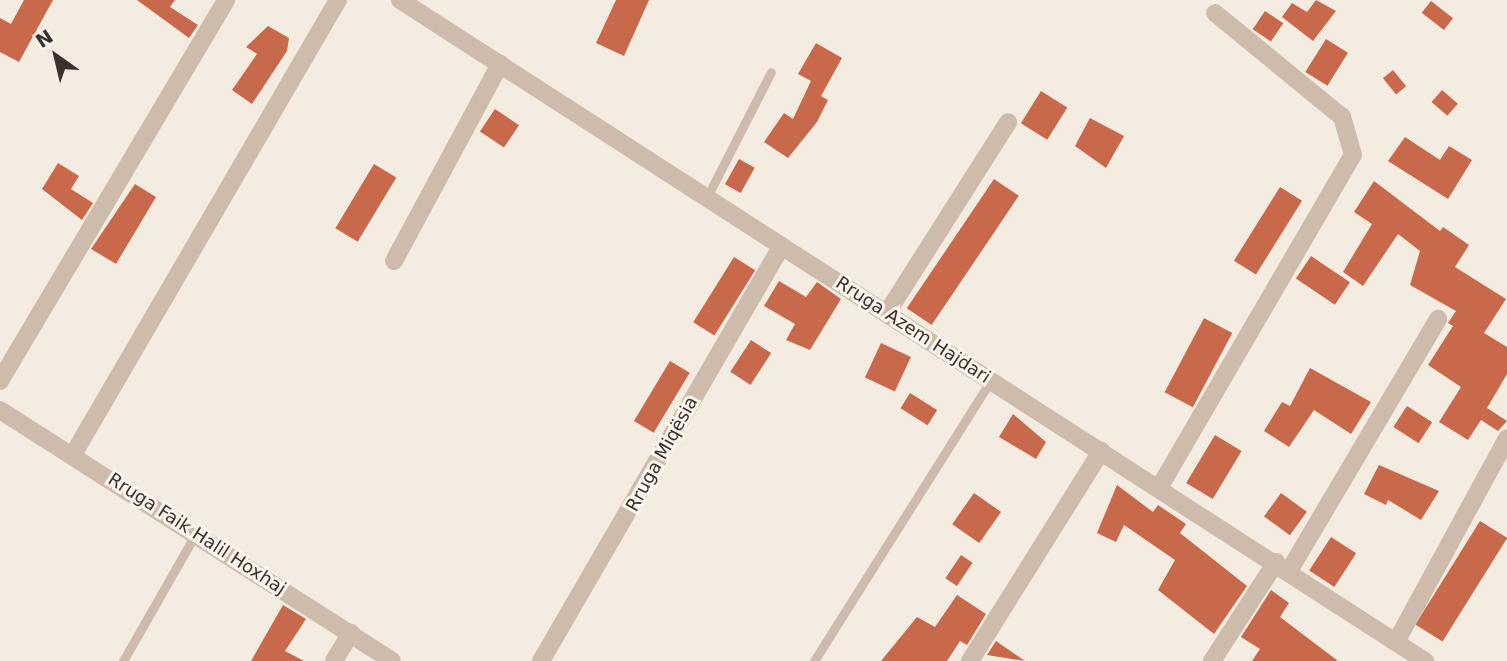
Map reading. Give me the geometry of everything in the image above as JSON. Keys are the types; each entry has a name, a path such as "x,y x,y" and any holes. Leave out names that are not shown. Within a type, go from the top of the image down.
{"street":[{"path":"0,382 226,0"},
{"path":"74,453 338,0"},
{"name":"Rruga Azem Hajdari","path":"400,0 1283,567 1421,660"},
{"path":"1159,488 1353,155 1342,117 1215,13"},
{"path":"394,261 500,64"},
{"path":"887,313 1007,122"},
{"name":"Rruga Miqësia","path":"541,661 782,246"},
{"path":"1212,661 1283,567 1437,319"},
{"name":"Rruga Faik Halil Hoxhaj","path":"0,410 74,453 392,661"},
{"path":"1395,642 1507,438"},
{"path":"970,661 1101,451"},
{"path":"334,661 351,633"}],"lane":[{"path":"707,197 771,72"},
{"path":"814,661 991,380"},
{"path":"124,661 196,533"}],"building":[{"path":"24,0 53,0 19,62 0,52 0,18 11,24"},
{"path":"137,0 175,0 170,7 198,25 189,38"},
{"path":"616,0 649,0 624,56 596,43"},
{"path":"1316,0 1336,11 1313,41 1282,17 1292,3 1307,12"},
{"path":"1431,1 1453,18 1444,30 1422,13"},
{"path":"1265,11 1283,23 1271,42 1253,29"},
{"path":"268,26 289,38 287,51 252,104 232,90 257,54 246,47"},
{"path":"1326,39 1348,53 1327,86 1305,72"},
{"path":"816,43 842,58 821,96 828,100 817,122 788,158 764,142 784,113 793,119 811,81 798,74"},
{"path":"1393,70 1406,86 1396,95 1383,78"},
{"path":"1442,90 1458,104 1447,116 1432,102"},
{"path":"1041,91 1067,107 1047,140 1021,123"},
{"path":"495,109 519,125 504,148 480,131"},
{"path":"1090,118 1124,136 1106,168 1075,146"},
{"path":"1405,137 1440,160 1449,146 1472,160 1448,199 1388,161"},
{"path":"739,159 755,168 741,193 725,184"},
{"path":"58,163 79,176 71,189 93,203 82,220 42,189"},
{"path":"374,164 396,177 358,242 335,228"},
{"path":"994,179 1019,196 932,325 907,308"},
{"path":"1374,181 1440,231 1443,227 1469,245 1455,267 1506,299 1484,333 1507,347 1507,374 1487,408 1507,421 1498,431 1481,420 1468,440 1439,422 1461,387 1428,365 1453,326 1448,323 1456,311 1410,285 1420,251 1398,234 1363,286 1343,272 1372,224 1354,212"},
{"path":"135,184 156,197 116,264 91,249"},
{"path":"1280,187 1302,201 1256,275 1234,261"},
{"path":"1311,256 1350,282 1335,305 1296,278"},
{"path":"734,257 755,270 714,336 693,322"},
{"path":"779,281 806,297 817,282 841,299 810,350 786,340 795,324 764,306"},
{"path":"1204,318 1232,333 1193,407 1165,392"},
{"path":"751,340 771,353 750,385 730,372"},
{"path":"881,343 911,357 895,391 865,377"},
{"path":"670,361 690,373 654,433 634,421"},
{"path":"1310,368 1371,402 1351,434 1314,410 1289,447 1264,431 1282,402 1290,406"},
{"path":"910,393 937,410 928,425 900,408"},
{"path":"1407,406 1432,422 1419,443 1393,427"},
{"path":"1013,414 1046,442 1036,459 999,437"},
{"path":"1215,435 1242,451 1213,499 1186,483"},
{"path":"1379,465 1439,491 1421,520 1388,500 1386,505 1364,494"},
{"path":"1117,485 1153,512 1158,505 1186,524 1180,533 1247,586 1214,634 1158,590 1175,560 1124,525 1116,542 1097,533"},
{"path":"974,493 1001,512 979,543 952,524"},
{"path":"1281,493 1307,512 1290,535 1264,516"},
{"path":"1480,521 1507,538 1442,641 1415,624"},
{"path":"1331,537 1356,553 1334,587 1309,571"},
{"path":"961,555 973,563 957,586 945,578"},
{"path":"1271,590 1289,603 1280,617 1338,661 1252,661 1260,649 1241,637"},
{"path":"957,595 986,614 967,645 960,641 947,661 881,661 917,617 935,627"},
{"path":"283,605 306,619 285,651 304,661 251,661"},
{"path":"996,641 1025,661 987,655"}]}
